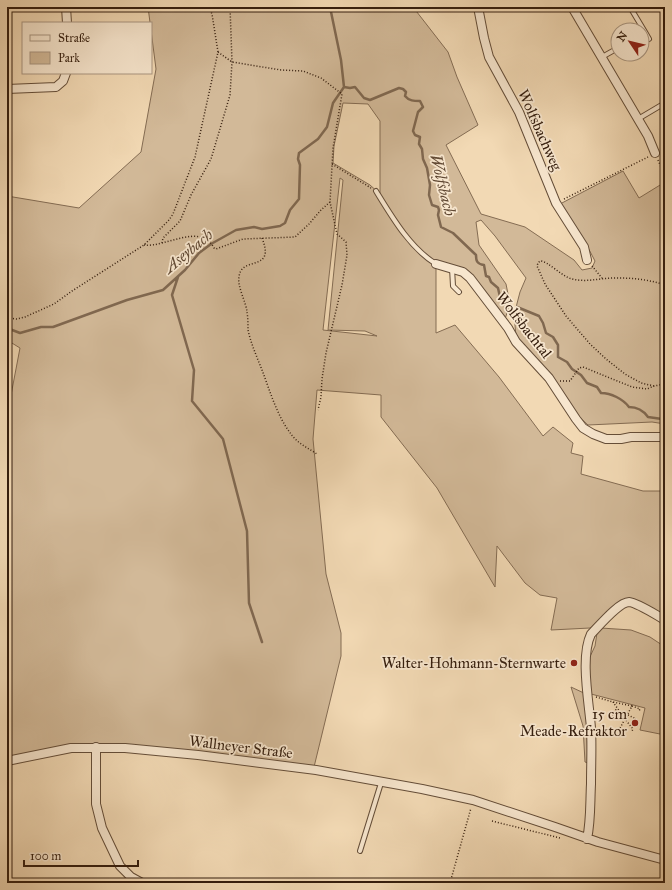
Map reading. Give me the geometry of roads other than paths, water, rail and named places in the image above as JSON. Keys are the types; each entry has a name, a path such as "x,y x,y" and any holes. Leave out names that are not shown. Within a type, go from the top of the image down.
{"street":[{"path":"66,7 67,22"},
{"name":"Wolfsbachweg","path":"478,7 489,57 519,112 556,203 584,247 587,260"},
{"path":"572,7 648,136 655,153"},
{"path":"7,89 56,87 63,81 66,74"},
{"name":"Wolfsbachtal","path":"436,264 463,272 470,278 508,328 516,342 549,378 583,428 606,439 665,437"},
{"path":"587,839 590,822 591,768 591,730 586,660 588,640 591,634 619,606 626,602 633,603 665,620"},
{"path":"96,747 96,804 102,828 120,866 131,877 142,883"},
{"name":"Wallneyer Straße","path":"7,761 71,748 96,747 125,748 198,755 316,770 381,783 422,789 473,800 587,839 665,860"}],"lane":[{"path":"630,7 638,22"},
{"path":"602,57 610,52"},
{"path":"638,119 665,103"},
{"name":"Wolfsbachtal","path":"376,191 395,223 426,258 436,264"},
{"path":"452,268 453,286 459,292"},
{"path":"360,851 381,783"}],"waterway":[{"name":"Wolfsbach","path":"330,7 341,60 344,87"},
{"name":"Wolfsbach","path":"344,87 355,87 364,98 370,100 399,88 406,92 405,96 408,99 420,101 423,107 418,112 413,131 415,135 420,137 419,144 422,149 430,185 429,195 432,205 438,207 441,227 453,233 476,255 477,262 484,265 486,276 489,277 491,282 498,288 500,297 504,299 507,304"},
{"name":"Aseybach","path":"7,328 20,333 41,327 53,327 127,300 163,290 185,270 199,253 211,244 236,230 254,227 262,229 280,226 285,223 290,210 299,199 299,153 318,139 327,127 333,103 344,87"},
{"path":"178,277 172,295 194,370 192,401 223,439 247,531 249,603 262,642"},
{"name":"Wolfsbach","path":"517,307 539,316 546,333 553,337 558,345 558,357 567,362 572,369 581,375 587,383 597,387 601,393 613,395 624,401 629,407 640,409 648,417 662,419 665,417"}],"place":[{"name":"Walter-Hohmann-Sternwarte","path":"574,663"},
{"name":"15 cm Meade-Refraktor","path":"635,723"}]}
